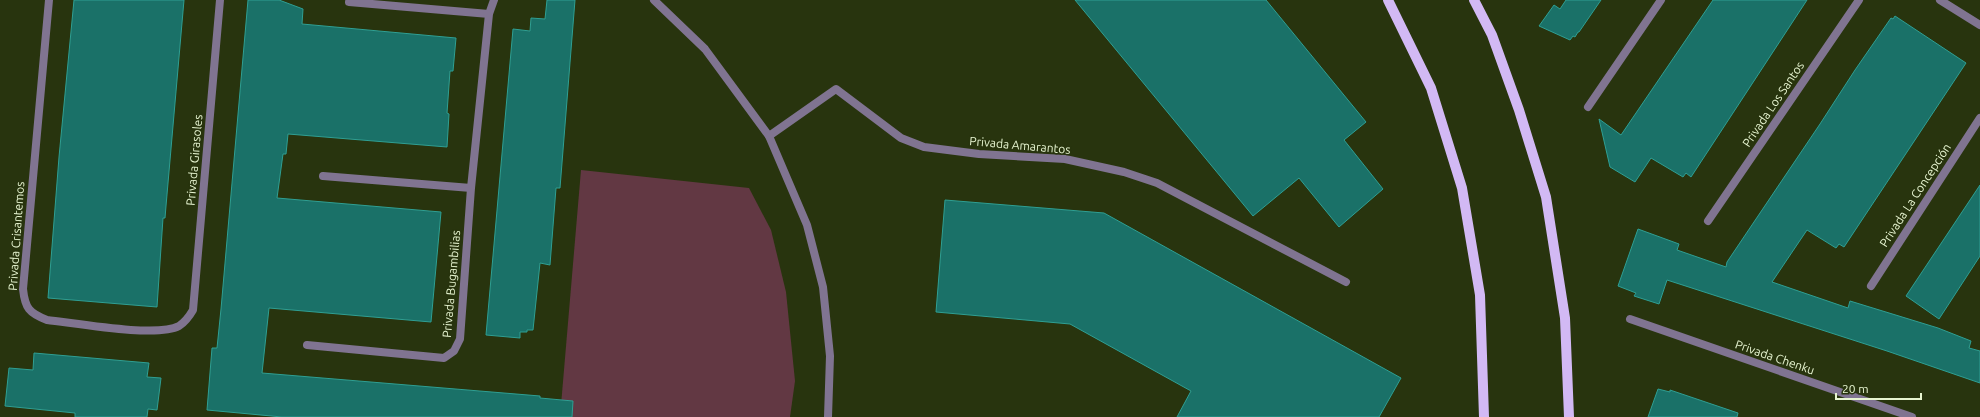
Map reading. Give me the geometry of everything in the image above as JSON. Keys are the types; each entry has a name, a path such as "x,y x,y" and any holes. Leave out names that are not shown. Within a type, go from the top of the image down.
{"main road":[{"path":"1388,0 1431,88 1462,188 1480,295 1484,417"},
{"path":"1474,0 1492,35 1519,110 1546,197 1565,318 1568,417"}],"street":[{"name":"Privada Crisantemos","path":"48,0 23,289 25,304 35,315 47,320 146,332 163,331 178,327 187,320"},
{"name":"Privada Girasoles","path":"187,320 192,310 220,0"},
{"name":"Privada Bugambilias","path":"308,345 444,358 454,351 460,339 471,188 489,14 494,0"},
{"path":"654,0 705,49 769,136 807,225 823,287 830,356 828,417"},
{"path":"1588,107 1661,0"},
{"name":"Privada Los Santos","path":"1708,222 1859,0"},
{"path":"1940,0 1980,25"},
{"path":"349,2 489,14"},
{"name":"Privada Amarantos","path":"769,136 836,89 901,138 924,147 979,154 1064,159 1124,172 1157,182 1346,282"},
{"name":"Privada La Concepción","path":"1871,286 1980,118"},
{"path":"323,176 471,188"},
{"name":"Privada Chenku","path":"1630,319 1912,417"}],"shaded area":[{"path":"581,170 749,188 771,230 786,292 795,381 790,417 560,417"}],"building":[{"path":"74,0 184,0 165,218 163,218 157,307 48,298 59,157"},
{"path":"248,0 279,0 303,9 302,24 456,38 453,71 450,71 447,113 449,114 447,147 288,134 286,154 283,154 277,198 441,212 431,322 269,308 262,373 540,396 540,398 573,401 572,417 282,417 207,410 212,348 217,348 221,309"},
{"path":"547,0 575,0 560,188 556,188 550,265 540,263 533,330 520,332 520,338 486,335 513,29 530,31 531,18 545,19"},
{"path":"1075,0 1266,0 1366,122 1344,140 1383,189 1339,227 1299,178 1253,216"},
{"path":"1566,0 1601,0 1579,32 1570,40 1539,26 1554,5 1560,9"},
{"path":"1713,0 1807,0 1691,177 1686,173 1683,177 1651,158 1635,182 1610,167 1599,119 1621,135"},
{"path":"1895,16 1966,63 1844,247 1839,244 1836,248 1807,230 1772,282 1848,308 1850,301 1938,328 1971,341 1969,348 1980,351 1980,383 1887,351 1667,280 1659,304 1634,296 1636,293 1618,286 1638,229 1679,244 1677,250 1726,267 1727,262 1855,70 1891,18 1893,19"},
{"path":"1980,185 1980,256 1939,319 1906,296"},
{"path":"945,200 1104,213 1401,378 1379,417 1177,417 1191,391 1070,324 936,312"},
{"path":"34,353 149,363 147,377 161,378 157,410 148,409 147,417 75,417 75,413 5,406 9,368 33,370"},
{"path":"1658,389 1670,392 1670,390 1738,413 1737,417 1648,417"}]}
